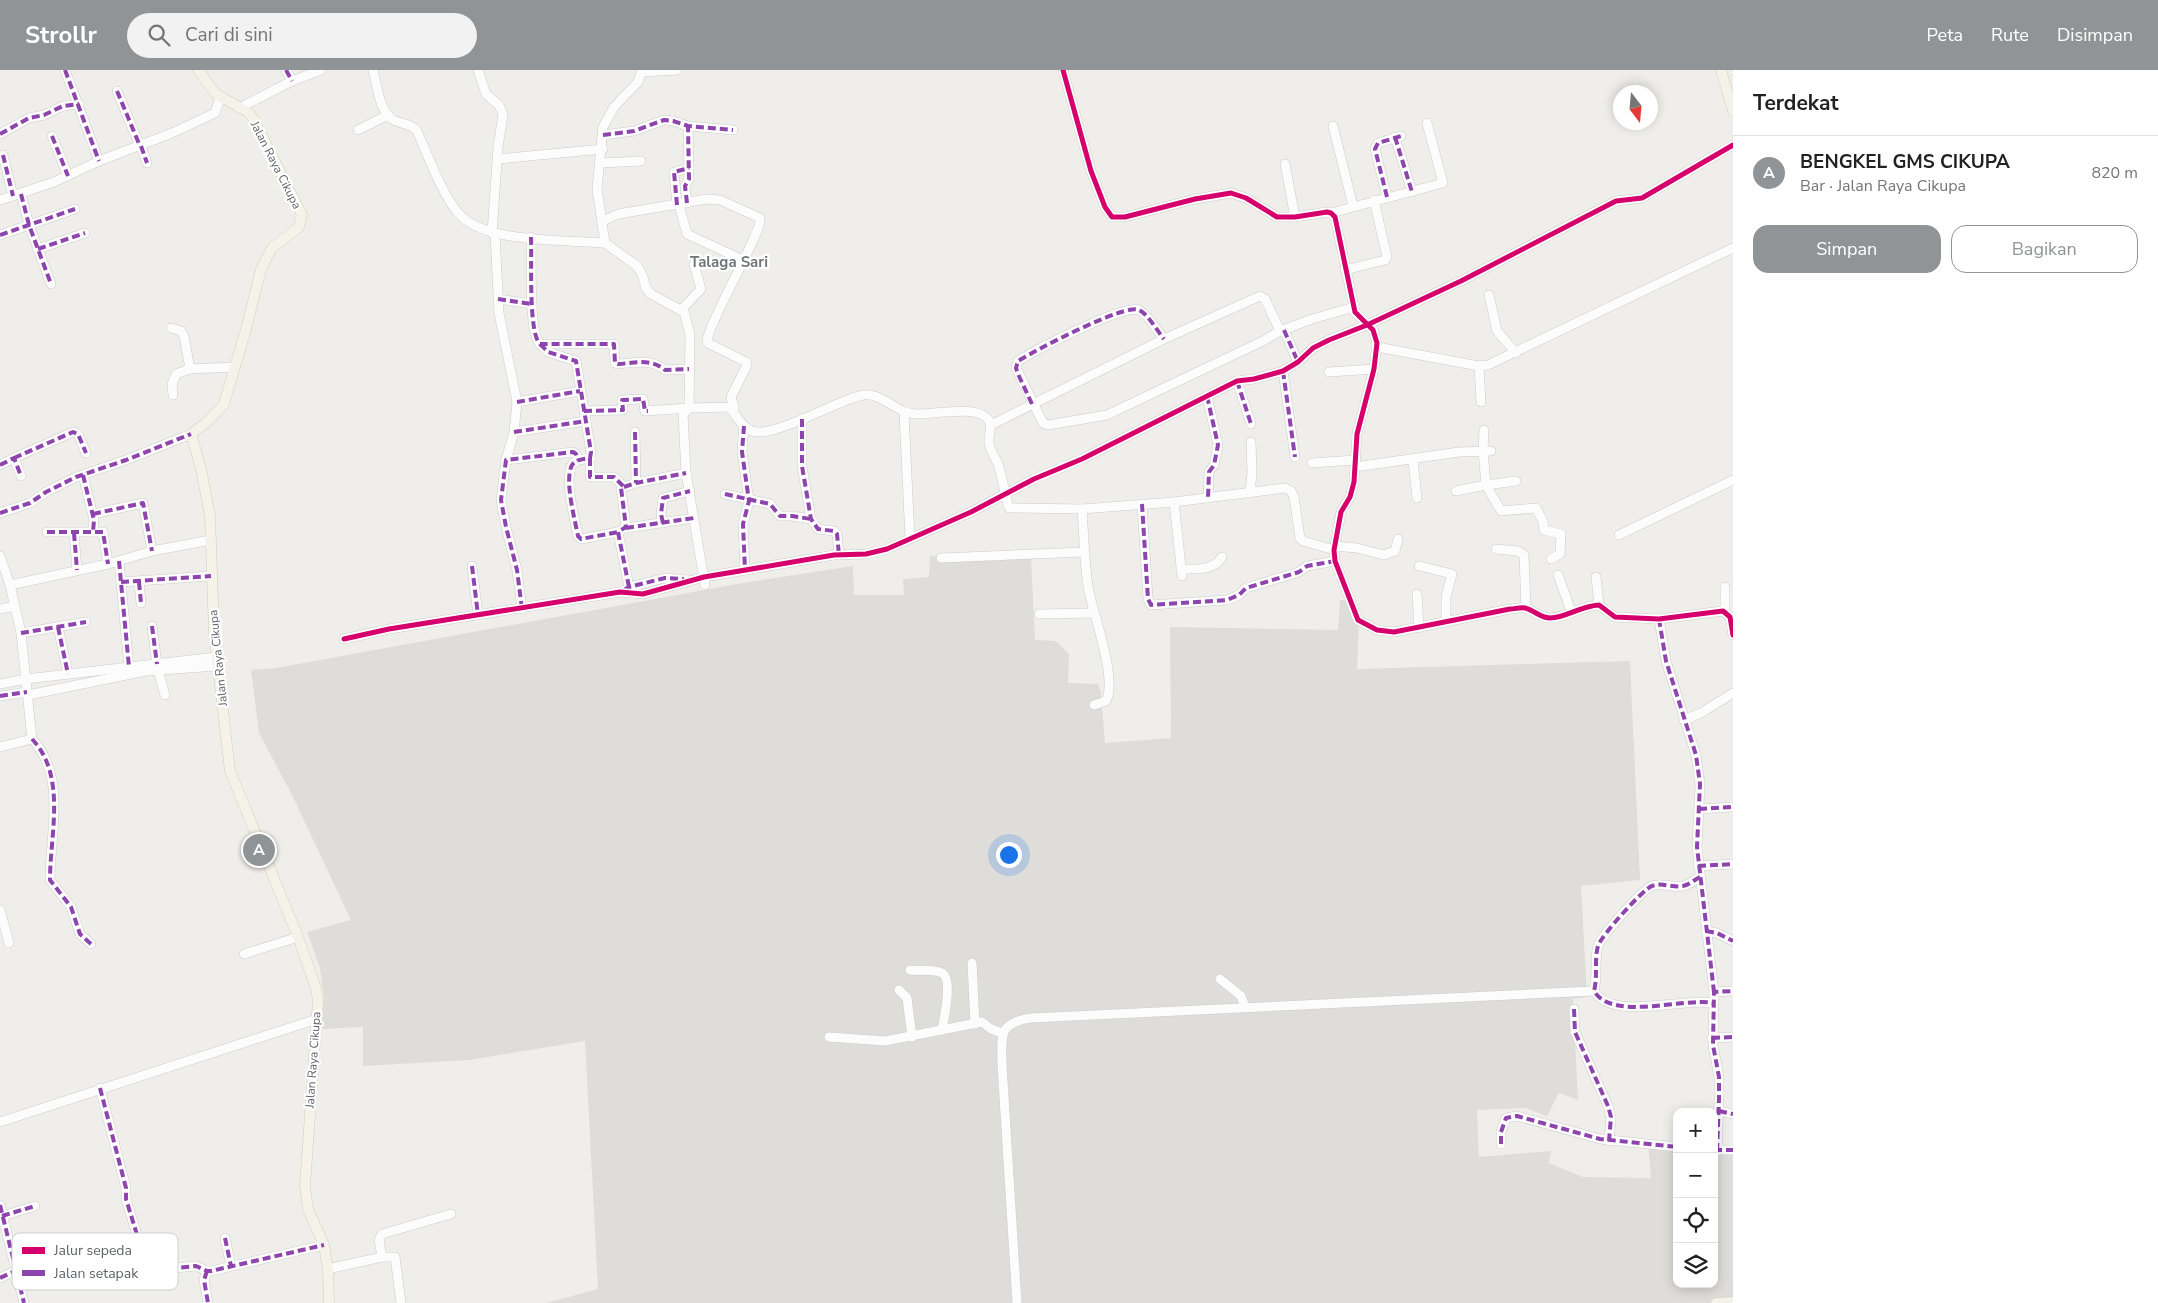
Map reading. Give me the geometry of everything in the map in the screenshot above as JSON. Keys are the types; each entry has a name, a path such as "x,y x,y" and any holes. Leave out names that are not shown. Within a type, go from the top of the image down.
{"main road":[{"name":"Jalan Raya Cikupa","path":"198,70 209,87 220,98 248,112 253,118 299,206 302,219 296,231 276,244 267,253 254,288 245,333 224,404 206,423 191,434 206,490 212,540 211,576 217,661 230,771 298,937 316,988 318,1001 305,1186 308,1208 324,1244 328,1268 329,1303"},
{"path":"1721,70 1733,111"},
{"path":"1716,1303 1733,1302"}],"street":[{"path":"65,70 99,161"},
{"path":"286,70 286,84"},
{"path":"239,108 286,84 321,70"},
{"path":"374,70 381,102 388,115 396,121 412,125 417,131 444,189 461,216 474,225 494,234 605,243 637,266 642,274 646,288 651,294 681,310 685,315 690,334 689,408 683,414 686,473 704,581"},
{"path":"478,70 486,94 503,110 494,234 502,337 517,402 514,432 506,460 501,500 517,570 522,609"},
{"path":"605,243 598,189 603,149 602,135 607,118 614,107 638,82 642,71 677,70"},
{"path":"1063,70 1091,171 1105,207 1112,217 1124,217 1231,193 1246,198 1277,217 1294,217 1331,213 1443,183 1427,123"},
{"path":"117,91 147,163"},
{"path":"0,200 68,176 99,161 140,146 215,113 220,98"},
{"path":"0,134 29,118 44,115 63,106 79,104"},
{"path":"358,130 388,115"},
{"path":"602,135 634,131 664,120 688,126 733,130"},
{"path":"681,205 685,186 689,179 688,126"},
{"path":"1333,126 1353,206"},
{"path":"52,136 68,176"},
{"path":"1387,197 1374,149 1378,143 1398,137 1412,192"},
{"path":"620,592 629,587 665,578 704,581 746,570 839,555 876,552 910,539 971,512 1034,479 1082,459 1237,381 1254,379 1283,371 1298,362 1313,348 1461,281 1616,202 1647,195 1733,145"},
{"path":"498,159 603,149"},
{"path":"3,155 51,284"},
{"path":"601,163 641,161"},
{"path":"1285,164 1294,217"},
{"path":"689,168 675,171 674,181 681,205 686,234 743,260"},
{"path":"603,221 618,214 649,208 681,205 707,199 720,200 760,218 761,226 708,335 708,343"},
{"path":"1346,270 1385,260 1388,257 1374,200"},
{"path":"0,235 75,210"},
{"path":"1331,213 1336,223 1355,312 1376,336 1377,347 1374,369 1357,434 1354,482 1350,497 1341,512 1335,548 1335,561 1344,580 1355,616 1360,623 1385,632 1419,628 1510,609 1526,608 1542,617 1550,618 1564,616 1571,612 1599,605"},
{"path":"38,249 85,233"},
{"path":"531,237 532,304 536,340 548,352 577,363"},
{"path":"1377,347 1478,366 1493,364 1733,248"},
{"path":"681,310 701,288 694,264"},
{"path":"1489,295 1497,331 1516,353"},
{"path":"991,425 1164,339 1260,296 1265,299 1298,362"},
{"path":"498,299 532,304"},
{"path":"1164,339 1143,313 1131,308 1048,344 1018,361 1016,368 1041,421 1047,424 1107,415 1177,383 1282,330 1354,307"},
{"path":"171,328 181,331 184,336 190,369"},
{"path":"690,334 744,361 747,365 731,397 734,407 731,409 744,426 754,431 766,431 802,419 852,398 867,395 877,397 904,413 976,413 988,419 991,425 989,442 999,466 1009,508 1082,509 1174,502 1285,488 1294,497 1298,532 1303,541 1335,548 1357,548 1384,555 1395,551 1398,539"},
{"path":"540,344 614,344 615,363 644,361 661,366 665,370 689,369"},
{"path":"577,345 580,391 591,448 590,477 614,477 624,486"},
{"path":"1478,366 1481,402"},
{"path":"173,395 173,377 190,369 234,367"},
{"path":"1328,372 1374,369"},
{"path":"1283,371 1295,457"},
{"path":"1237,381 1251,424"},
{"path":"517,402 580,391"},
{"path":"1208,396 1218,445 1214,465 1209,472 1208,498"},
{"path":"584,411 623,410 622,400 640,399 643,399 645,411 734,407"},
{"path":"904,413 910,539"},
{"path":"802,419 802,466 811,519 818,530 837,534 839,555"},
{"path":"514,432 586,421"},
{"path":"744,426 742,452 749,501 743,524 746,570"},
{"path":"1484,430 1487,451 1486,485 1501,511 1536,508 1543,522 1543,530 1561,534 1560,554 1551,559"},
{"path":"0,465 73,432 78,434 86,453"},
{"path":"635,432 636,483"},
{"path":"0,513 30,503 46,492 83,475 191,434"},
{"path":"1250,493 1251,442"},
{"path":"1312,463 1413,460 1459,452 1487,451"},
{"path":"506,460 573,452 578,460"},
{"path":"14,458 21,476"},
{"path":"590,458 578,460 573,464 570,478 578,536 581,539 694,518"},
{"path":"1413,460 1417,498"},
{"path":"629,587 622,530 620,491 624,486 686,473"},
{"path":"83,475 93,514 93,532"},
{"path":"1619,535 1733,480"},
{"path":"1456,491 1516,481"},
{"path":"663,523 661,510 663,498 690,492"},
{"path":"725,494 749,501 770,504 780,516 811,519"},
{"path":"1174,502 1181,572 1210,567 1219,562 1222,557"},
{"path":"93,514 143,503 152,551"},
{"path":"1142,504 1148,599 1151,605 1227,600 1239,595 1246,588 1299,572 1307,566 1335,561"},
{"path":"1082,509 1088,584 1094,613 1104,642 1109,690 1106,701 1094,705"},
{"path":"47,532 104,533 108,564"},
{"path":"74,533 77,570"},
{"path":"10,585 108,564 152,551 212,540"},
{"path":"1496,549 1515,550 1524,555 1526,608"},
{"path":"941,558 1084,552"},
{"path":"0,556 10,585 21,634 32,739 47,761 52,778 54,839 50,880 71,907 80,934 91,944"},
{"path":"119,561 129,667"},
{"path":"472,566 478,615"},
{"path":"1419,566 1452,574 1446,597 1446,622"},
{"path":"1558,575 1571,612"},
{"path":"121,582 211,576"},
{"path":"1596,577 1599,605 1615,617 1678,618 1718,610 1730,616 1733,635"},
{"path":"344,639 389,629 620,592 643,594 676,586 690,580"},
{"path":"140,582 141,603"},
{"path":"1725,587 1725,612"},
{"path":"1417,594 1419,628"},
{"path":"0,609 15,606"},
{"path":"1039,614 1094,613"},
{"path":"1659,619 1666,661 1696,755 1700,784 1698,866 1714,992 1712,1038 1719,1077 1718,1124"},
{"path":"21,634 86,622"},
{"path":"152,626 157,667 165,695"},
{"path":"58,627 68,674"},
{"path":"0,696 28,693 157,667 217,661"},
{"path":"0,684 26,679 129,667 157,667"},
{"path":"1684,720 1701,713 1733,693"},
{"path":"0,747 32,739"},
{"path":"1698,809 1733,808"},
{"path":"1698,866 1733,864"},
{"path":"1700,877 1682,886 1663,885 1650,887 1619,918 1600,941 1597,948 1598,975 1594,991 1597,996 1606,1001 1628,1007 1686,1001 1713,1002"},
{"path":"0,910 8,943"},
{"path":"1706,931 1717,933 1733,940"},
{"path":"244,954 298,937"},
{"path":"972,962 975,1024"},
{"path":"910,970 937,972 944,974 946,977 947,995 942,1030"},
{"path":"1220,979 1242,996 1245,1007"},
{"path":"899,990 907,998 912,1037"},
{"path":"1018,1303 1002,1065 1002,1033 1007,1026 1031,1018 1594,991"},
{"path":"1714,992 1733,991"},
{"path":"1574,1009 1575,1032 1609,1112 1611,1126 1610,1141"},
{"path":"0,1122 317,1019"},
{"path":"829,1037 885,1041 984,1022 991,1029 1002,1033"},
{"path":"1712,1038 1733,1037"},
{"path":"100,1088 126,1188 126,1199 137,1233"},
{"path":"1719,1111 1733,1114"},
{"path":"1501,1144 1506,1118 1511,1116 1610,1141 1673,1147"},
{"path":"1718,1150 1733,1150"},
{"path":"0,1205 12,1258"},
{"path":"2,1216 35,1206"},
{"path":"382,1257 379,1240 382,1234 451,1214"},
{"path":"225,1238 231,1266"},
{"path":"178,1269 196,1266 207,1271 324,1244"},
{"path":"328,1268 382,1257 395,1257 402,1303"},
{"path":"207,1271 204,1280 208,1303"},
{"path":"0,1278 12,1272"},
{"path":"21,1290 24,1303"}],"shaded area":[{"path":"1031,555 1035,640 1056,641 1069,654 1068,683 1098,684 1101,692 1105,743 1171,738 1170,627 1338,630 1340,600 1351,601 1359,625 1357,669 1630,661 1640,880 1581,886 1587,997 1573,999 1578,1100 1559,1093 1547,1116 1525,1108 1477,1110 1479,1157 1551,1151 1549,1163 1583,1177 1651,1178 1648,1145 1673,1148 1673,1288 1718,1288 1718,1153 1733,1151 1733,1303 546,1303 598,1289 585,1041 469,1060 363,1066 363,1027 321,1029 324,999 320,968 307,932 351,920 292,795 259,733 251,670 276,668 737,584 853,566 854,595 904,595 903,579 929,577 930,556"}],"marked path":[{"path":"65,70 99,161"},
{"path":"286,70 292,81"},
{"path":"117,91 140,146"},
{"path":"0,134 29,118 44,115 63,106 79,104"},
{"path":"603,135 634,131 664,120 688,126 733,130"},
{"path":"687,203 685,186 689,179 688,126"},
{"path":"52,136 68,176"},
{"path":"1387,197 1375,149 1378,143 1401,136"},
{"path":"1395,137 1412,192"},
{"path":"141,146 147,163"},
{"path":"3,155 13,196"},
{"path":"677,205 674,172 689,168"},
{"path":"21,194 29,225 51,284"},
{"path":"0,235 75,209"},
{"path":"38,249 85,233"},
{"path":"531,237 532,311 536,337 540,344 614,344 615,363 648,363 660,366 665,370 689,369"},
{"path":"498,299 532,304"},
{"path":"1032,404 1016,368 1018,361 1060,339 1099,320 1130,310 1143,312 1164,339"},
{"path":"1284,330 1298,362"},
{"path":"540,344 548,352 576,361 591,452 590,458 574,463 570,472 571,500 578,536 581,539 618,532"},
{"path":"1283,371 1295,457"},
{"path":"1237,381 1251,424"},
{"path":"517,402 580,391"},
{"path":"1207,396 1218,445 1214,465 1209,472 1208,498"},
{"path":"584,411 623,410 622,400 643,399 645,411 648,411"},
{"path":"802,419 802,466 811,519 818,529 834,531 837,534 839,555"},
{"path":"514,432 586,421"},
{"path":"744,426 742,452 749,501 743,524 745,570"},
{"path":"14,458 73,432 78,434 86,453"},
{"path":"635,432 636,483"},
{"path":"0,513 30,503 46,492 76,477 126,460 191,434"},
{"path":"522,609 517,570 501,500 506,460 573,452 578,460"},
{"path":"0,465 14,458 21,476"},
{"path":"590,458 590,477 614,477 624,487"},
{"path":"629,587 618,532 626,527 621,488 686,473"},
{"path":"83,475 94,520 93,532"},
{"path":"663,523 661,514 663,498 690,491"},
{"path":"725,494 770,504 780,516 811,519"},
{"path":"93,514 143,503 152,551"},
{"path":"1142,504 1148,599 1151,605 1227,600 1239,595 1246,588 1299,572 1307,566 1335,561"},
{"path":"626,528 694,518"},
{"path":"47,532 103,532 108,564"},
{"path":"74,533 77,570"},
{"path":"119,561 129,667"},
{"path":"472,566 478,615"},
{"path":"121,582 211,576"},
{"path":"624,590 665,578 684,579"},
{"path":"139,582 141,603"},
{"path":"1659,619 1666,661 1696,755 1700,784 1697,847 1714,992"},
{"path":"21,633 86,622"},
{"path":"152,626 157,664"},
{"path":"58,627 68,674"},
{"path":"0,696 27,692"},
{"path":"32,739 43,754 50,770 53,788 54,825 50,880 71,907 80,934 91,944"},
{"path":"1699,809 1733,807"},
{"path":"1698,866 1733,864"},
{"path":"1700,877 1683,886 1652,886 1614,923 1598,946 1594,991 1603,1000 1616,1005 1632,1007 1700,1002 1713,1003"},
{"path":"1706,931 1717,933 1733,941"},
{"path":"1718,1125 1719,1077 1713,1045 1714,992 1733,991"},
{"path":"1574,1009 1575,1032 1608,1106 1611,1117 1609,1141"},
{"path":"1712,1038 1733,1037"},
{"path":"100,1088 126,1188 126,1199 136,1233"},
{"path":"1719,1111 1733,1114"},
{"path":"1501,1144 1501,1132 1506,1118 1517,1116 1600,1139 1673,1147"},
{"path":"1718,1150 1733,1150"},
{"path":"0,1205 12,1254"},
{"path":"2,1216 35,1206"},
{"path":"225,1238 231,1266"},
{"path":"178,1268 196,1266 211,1271 324,1245"},
{"path":"207,1271 204,1280 208,1303"},
{"path":"0,1278 12,1272"},
{"path":"21,1290 24,1303"}],"cycle path":[{"path":"1063,70 1091,171 1105,207 1112,217 1125,217 1195,199 1231,193 1246,198 1277,217 1295,217 1327,212 1335,217 1355,312 1373,330 1377,343 1374,369 1357,434 1354,482 1350,497 1341,512 1334,550 1335,561 1358,620 1377,630 1394,632 1510,609 1525,608 1543,617 1550,618 1599,605 1615,617 1659,619 1723,611 1730,617 1733,635"},
{"path":"344,639 389,629 620,592 643,594 704,577 834,555 866,554 887,549 971,512 1034,479 1082,459 1237,381 1254,379 1283,371 1298,362 1313,348 1461,281 1616,201 1642,198 1733,145"}],"place":[{"name":"BENGKEL GMS CIKUPA","path":"259,850"}],"district":[{"name":"Talaga Sari","path":"729,262"}]}
